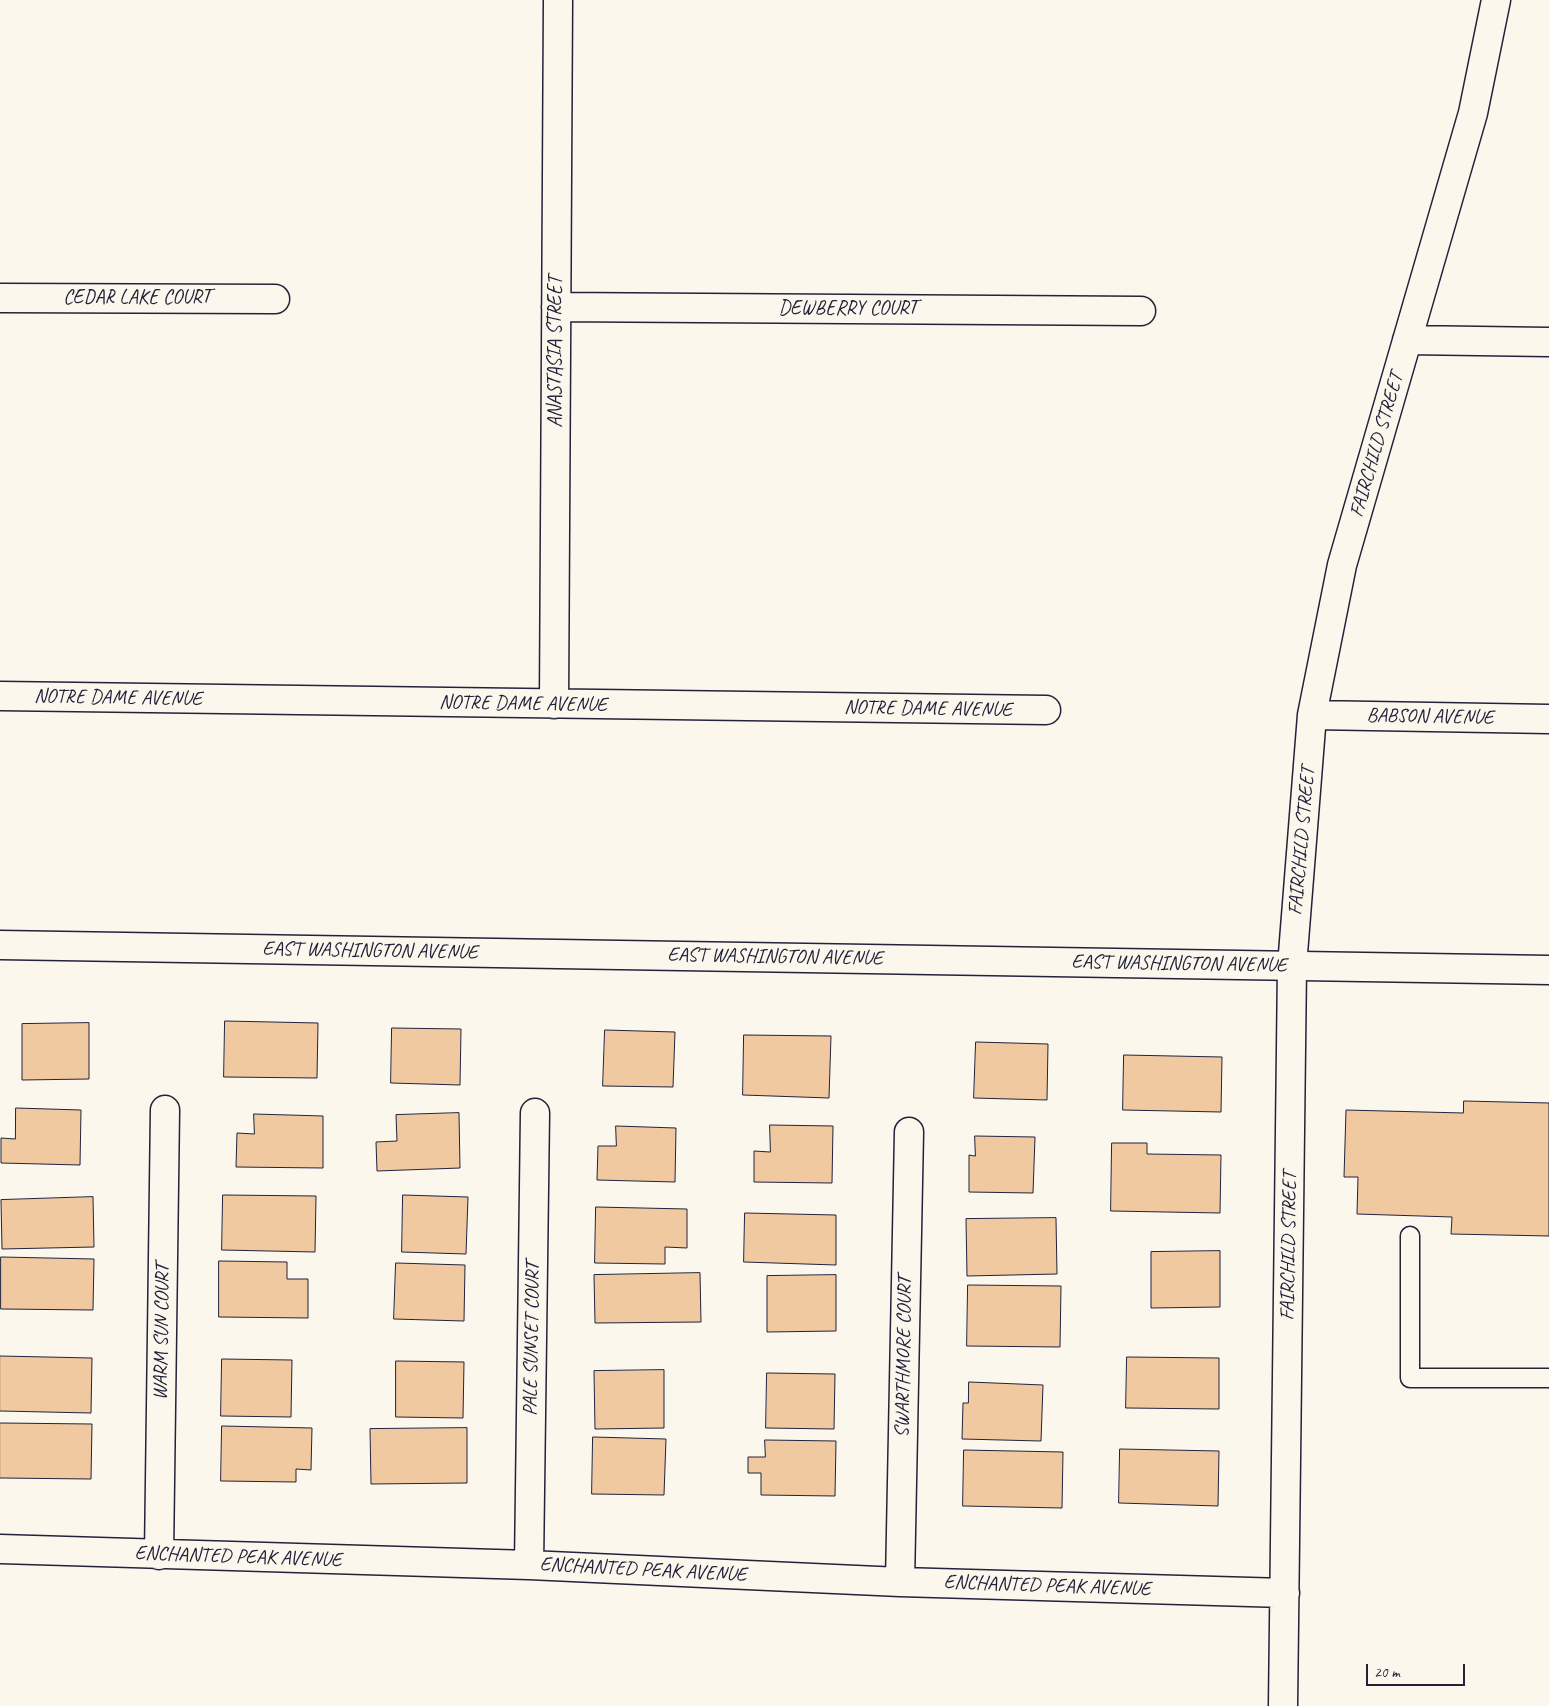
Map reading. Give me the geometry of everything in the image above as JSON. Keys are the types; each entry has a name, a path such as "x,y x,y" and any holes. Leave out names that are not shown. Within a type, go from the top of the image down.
{"street":[{"name":"ANASTASIA STREET","path":"554,704 558,0"},
{"name":"FAIRCHILD STREET","path":"1283,1706 1292,966 1312,715 1342,565 1473,113 1496,0"},
{"name":"CEDAR LAKE COURT","path":"0,298 275,299"},
{"name":"DEWBERRY COURT","path":"556,307 1141,311"},
{"path":"1408,340 1549,342"},
{"name":"NOTRE DAME AVENUE","path":"0,696 1046,710"},
{"name":"BABSON AVENUE","path":"1312,715 1549,719"},
{"name":"EAST WASHINGTON AVENUE","path":"0,945 1549,970"},
{"name":"WARM SUN COURT","path":"159,1555 165,1110"},
{"name":"PALE SUNSET COURT","path":"529,1565 535,1113"},
{"name":"SWARTHMORE COURT","path":"900,1582 909,1132"},
{"name":"ENCHANTED PEAK AVENUE","path":"0,1549 529,1565 900,1582 1285,1593"}],"lane":[{"path":"1410,1236 1410,1378 1549,1378"}],"building":[{"path":"225,1021 318,1023 317,1078 224,1077"},
{"path":"89,1023 89,1079 22,1080 22,1024"},
{"path":"392,1028 461,1029 460,1085 391,1083"},
{"path":"605,1030 675,1032 673,1087 603,1086"},
{"path":"744,1035 831,1036 829,1098 743,1095"},
{"path":"976,1042 1048,1044 1047,1100 974,1098"},
{"path":"1124,1055 1222,1057 1221,1112 1123,1110"},
{"path":"1464,1101 1549,1103 1549,1236 1451,1234 1452,1217 1357,1214 1358,1177 1344,1177 1346,1110 1463,1113"},
{"path":"16,1108 81,1110 80,1165 1,1163 1,1138 15,1139"},
{"path":"459,1113 460,1168 377,1171 376,1142 397,1141 396,1115"},
{"path":"254,1114 323,1116 323,1168 236,1167 237,1133 254,1134"},
{"path":"770,1125 833,1126 832,1183 754,1182 754,1151 770,1152"},
{"path":"616,1126 676,1128 675,1182 597,1180 598,1146 616,1146"},
{"path":"975,1136 1035,1137 1033,1193 969,1192 969,1155 975,1156"},
{"path":"1112,1143 1147,1143 1147,1154 1221,1155 1220,1213 1111,1211"},
{"path":"223,1195 316,1196 315,1252 222,1250"},
{"path":"403,1195 468,1197 466,1254 402,1252"},
{"path":"93,1197 94,1247 2,1249 1,1200"},
{"path":"596,1207 687,1209 687,1248 665,1247 665,1264 595,1263"},
{"path":"745,1213 836,1215 836,1265 744,1262"},
{"path":"1056,1218 1057,1274 967,1276 966,1219"},
{"path":"1220,1251 1220,1307 1151,1308 1151,1252"},
{"path":"1,1257 94,1259 93,1310 1,1309"},
{"path":"219,1261 287,1262 287,1279 308,1279 308,1318 219,1317"},
{"path":"396,1263 465,1265 464,1321 394,1319"},
{"path":"700,1273 701,1322 595,1323 594,1275"},
{"path":"836,1275 836,1331 767,1332 767,1276"},
{"path":"968,1285 1061,1286 1060,1347 967,1346"},
{"path":"0,1356 92,1358 91,1413 0,1411"},
{"path":"1127,1357 1219,1358 1219,1409 1126,1408"},
{"path":"222,1359 292,1360 291,1417 221,1416"},
{"path":"396,1361 464,1362 463,1418 396,1417"},
{"path":"664,1370 664,1428 595,1429 594,1371"},
{"path":"767,1373 835,1374 834,1429 766,1428"},
{"path":"969,1382 1043,1385 1041,1441 962,1439 963,1403 968,1403"},
{"path":"0,1423 92,1424 91,1479 0,1478"},
{"path":"222,1426 312,1428 311,1470 296,1469 296,1482 221,1481"},
{"path":"467,1428 467,1483 371,1484 370,1429"},
{"path":"593,1437 666,1439 664,1495 592,1494"},
{"path":"765,1440 836,1441 835,1496 761,1495 761,1473 748,1473 748,1457 765,1457"},
{"path":"1120,1449 1219,1451 1218,1506 1119,1503"},
{"path":"964,1450 1063,1452 1062,1508 963,1506"}]}
